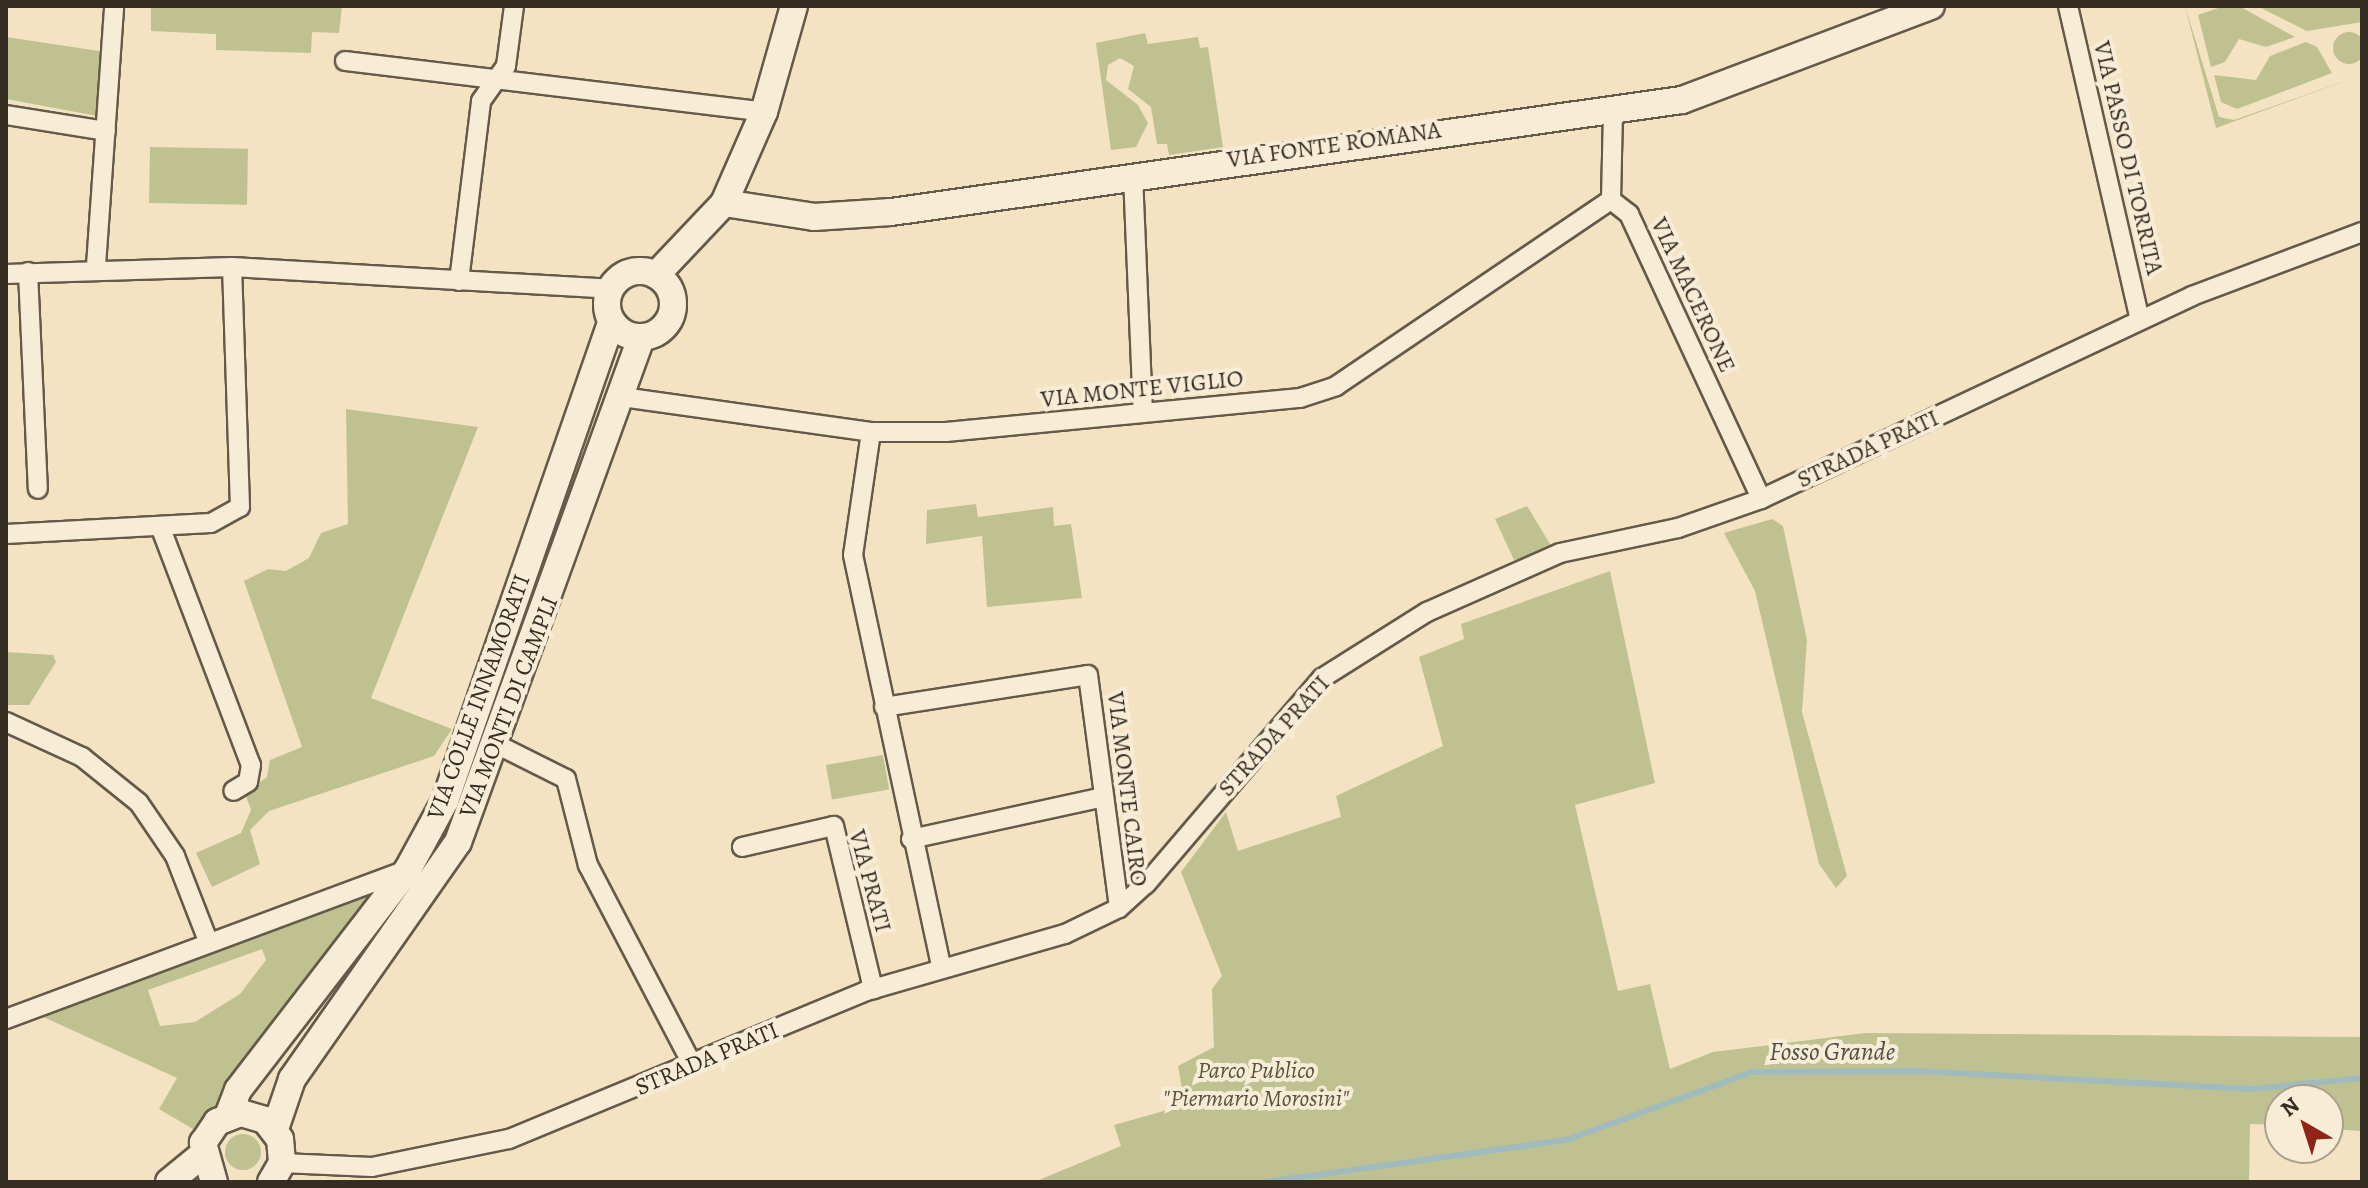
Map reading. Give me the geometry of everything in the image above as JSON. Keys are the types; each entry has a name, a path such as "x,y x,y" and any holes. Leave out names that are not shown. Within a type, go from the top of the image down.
{"street":[{"path":"96,266 114,6"},
{"path":"459,281 481,101 506,66 514,6"},
{"path":"656,275 724,203 764,112 794,6"},
{"name":"VIA FONTE ROMANA","path":"724,203 855,216 1613,110 1731,87 1931,6"},
{"name":"VIA PASSO DI TORRITA","path":"2068,6 2140,320"},
{"path":"345,61 493,82 764,112"},
{"path":"1611,200 1613,110"},
{"path":"6,115 106,131"},
{"path":"1133,175 1143,412"},
{"name":"VIA MONTE VIGLIO","path":"622,397 871,432 1300,398 1336,386 1611,200"},
{"name":"VIA MACERONE","path":"1611,200 1629,214 1761,499"},
{"name":"STRADA PRATI","path":"276,1172 372,1167 464,1150 553,1125 873,989 1065,934 1119,908 1322,678 1359,649 1537,562 1678,528 1761,499 2140,320 2362,232"},
{"path":"6,274 96,266 232,267 610,289 630,272 656,275 670,290 673,309 660,331 641,338 611,323 610,289"},
{"path":"6,534 211,523 232,516 243,496 232,267"},
{"path":"28,272 38,489"},
{"name":"VIA COLLE INNAMORATI","path":"202,1155 208,1131 228,1116 238,1090 408,869 445,801 611,323"},
{"name":"VIA MONTI DI CAMPLI","path":"275,1129 292,1079 441,872 498,745 641,338"},
{"path":"871,432 853,555 911,839 942,969"},
{"path":"160,526 251,765 248,782 233,791"},
{"name":"VIA MONTE CAIRO","path":"884,707 1088,675 1099,798 1119,908"},
{"path":"6,722 82,757 139,803 175,856 209,943"},
{"path":"498,745 566,779 588,865 692,1064"},
{"path":"911,839 1099,798"},
{"name":"VIA PRATI","path":"742,847 834,826 873,989"},
{"path":"6,1019 408,869"},
{"path":"228,1116 254,1115 275,1129 276,1172"},
{"path":"169,1182 202,1155 214,1182"}],"green space":[{"path":"151,6 342,6 339,33 312,32 311,53 216,50 216,34 151,31"},
{"path":"2185,6 2219,117 2234,120 2362,75 2216,128"},
{"path":"2224,6 2239,6 2295,37 2266,47 2239,39 2225,62 2211,67 2198,15"},
{"path":"2257,6 2362,6 2362,22 2307,31"},
{"path":"2349,32 2360,37 2365,48 2360,59 2349,64 2338,59 2333,48 2338,37"},
{"path":"1145,33 1148,44 1198,37 1200,48 1208,47 1223,147 1169,155 1167,144 1157,144 1151,107 1128,89 1134,66 1120,58 1108,65 1106,80 1138,105 1148,123 1136,147 1111,150 1096,43"},
{"path":"6,37 106,52 103,117 6,99"},
{"path":"2306,42 2317,47 2332,73 2237,109 2221,102 2214,75 2256,80 2270,56"},
{"path":"150,147 248,149 247,205 149,203"},
{"path":"346,409 478,427 371,698 452,729 434,756 269,811 250,830 260,864 212,887 196,853 241,833 251,810 245,793 267,777 270,760 302,747 244,581 268,569 286,571 309,558 321,533 348,524"},
{"path":"976,504 978,517 1053,507 1054,526 1071,524 1082,598 987,607 982,536 926,544 927,510"},
{"path":"1527,506 1553,549 1514,560 1495,519"},
{"path":"1772,519 1783,526 1807,640 1802,712 1847,876 1836,888 1819,864 1755,591 1724,533"},
{"name":"Parco Publico \"Piermario Morosini\"","path":"1610,571 1655,783 1575,805 1618,991 1650,984 1670,1069 1713,1052 1865,1033 2362,1037 2362,1131 2344,1130 2344,1084 2264,1084 2264,1124 2250,1124 2249,1182 1034,1182 1121,1146 1114,1125 1185,1105 1178,1066 1214,1047 1212,989 1222,976 1181,872 1226,812 1238,851 1341,817 1336,796 1443,746 1419,657 1464,639 1461,624"},
{"path":"6,652 53,655 56,662 29,705 6,705"},
{"path":"883,755 889,789 832,800 826,765"},
{"path":"380,884 202,1124 203,1135 159,1109 177,1078 39,1015","holes":["262,949 266,960 240,994 195,1022 160,1026 148,990"]},
{"path":"243,1134 256,1139 261,1152 256,1165 243,1170 230,1165 225,1152 230,1139"}],"waterway":[{"name":"Fosso Grande","path":"1267,1182 1567,1140 1752,1072 1918,1071 2252,1089 2362,1078"}]}
